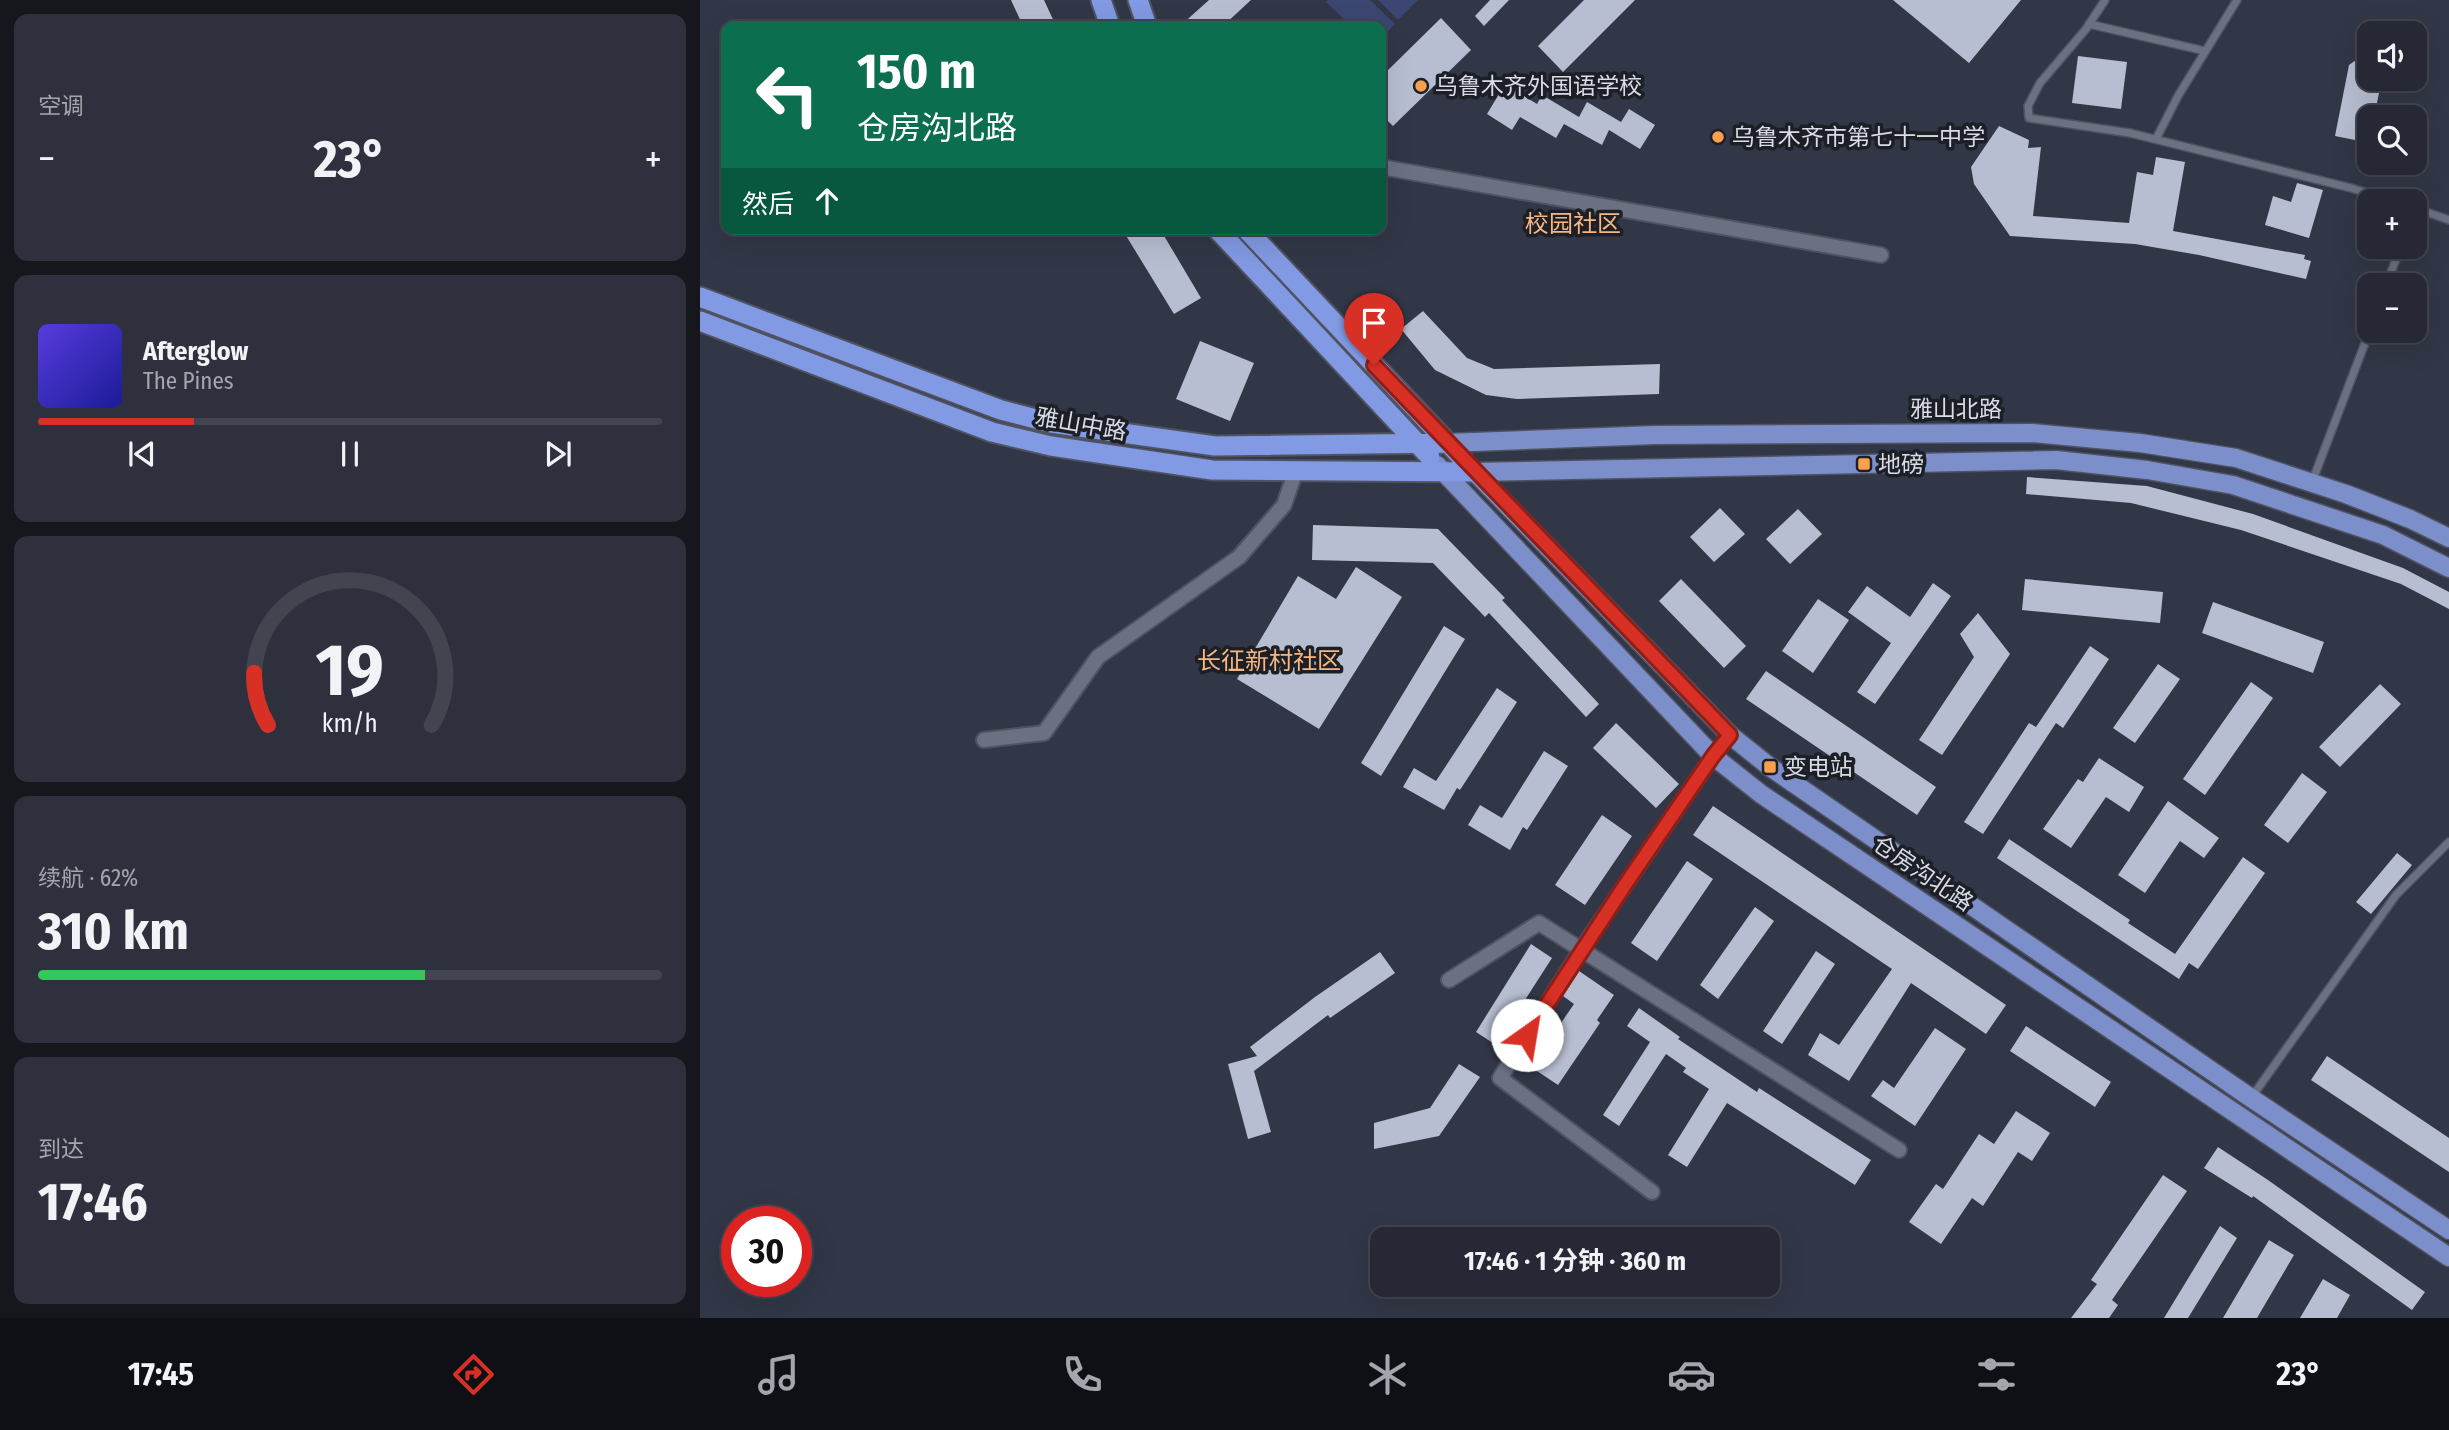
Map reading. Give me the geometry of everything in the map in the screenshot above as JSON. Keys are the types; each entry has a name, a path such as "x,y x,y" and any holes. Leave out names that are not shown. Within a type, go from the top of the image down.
{"highway":[{"path":"1101,0 1108,21"},
{"path":"1138,0 1145,21"},
{"path":"1223,235 1424,450"},
{"path":"1251,235 1468,465"},
{"name":"雅山中路","path":"700,297 1001,410 1051,423 1215,446 1424,450 1447,443"},
{"name":"雅山中路","path":"700,321 992,432 1051,446 1212,470 1444,472 1468,465"}],"main road":[{"name":"雅山北路","path":"1447,443 1655,435 2032,433 2140,443 2236,458 2410,519 2449,538"},
{"name":"仓房沟北路","path":"1424,450 1713,756 1760,794 2449,1257"},
{"path":"1468,465 2056,460 2147,470 2233,485 2383,535 2449,568"},
{"name":"仓房沟北路","path":"1468,465 1730,735 1770,768 2251,1098 2449,1230"}],"street":[{"path":"1386,168 1881,255"},
{"path":"984,740 1044,733 1098,657 1239,557 1284,505 1296,470"},
{"path":"1651,1192 1500,1078 1581,950 1730,735"},
{"path":"1449,980 1539,923 1899,1150"}],"lane":[{"path":"2105,0 2089,24 2040,83 2028,106 2029,118 2130,133 2357,190"},
{"path":"2155,139 2237,0"},
{"path":"2089,24 2205,51"},
{"path":"2427,212 2449,220"},
{"path":"2312,483 2365,343"},
{"path":"2251,1098 2396,895 2449,842"}],"shaded area":[{"path":"1370,0 1395,24 1386,33 1386,21 1346,21 1326,2"},
{"path":"1378,0 1418,0 1398,20"}],"building":[{"path":"1011,0 1044,0 1054,21 1021,21"},
{"path":"1209,0 1251,0 1228,21 1186,21"},
{"path":"1490,0 1509,0 1484,26 1475,16"},
{"path":"1584,0 1635,0 1563,72 1538,46"},
{"path":"1893,0 2021,0 1969,63"},
{"path":"1441,18 1471,50 1393,126 1386,119 1386,72"},
{"path":"2078,56 2127,62 2121,109 2072,103"},
{"path":"2357,59 2357,91 2379,91 2377,105 2357,105 2357,140 2335,136 2349,65"},
{"path":"1505,84 1537,104 1542,95 1579,117 1587,102 1621,122 1629,109 1655,125 1640,149 1609,130 1602,145 1564,124 1556,138 1520,117 1512,130 1487,114"},
{"path":"1999,126 2029,140 2028,148 2041,147 2033,216 2129,223 2137,172 2153,175 2156,157 2185,162 2173,231 2305,255 2304,259 2311,261 2306,279 2135,244 2010,236 1974,184 1971,167"},
{"path":"2297,183 2323,190 2309,238 2265,225 2273,196 2291,202"},
{"path":"1126,235 1164,235 1201,298 1174,314"},
{"path":"1423,311 1467,358 1494,369 1660,364 1659,394 1517,399 1486,395 1435,370 1401,329"},
{"path":"1200,341 1254,363 1230,421 1176,399"},
{"path":"2027,477 2147,486 2253,514 2403,568 2449,592 2449,609 2401,584 2241,530 2131,503 2026,494"},
{"path":"1720,508 1745,534 1714,562 1690,537"},
{"path":"1798,509 1822,534 1790,564 1766,539"},
{"path":"1313,525 1438,529 1505,598 1502,600 1599,704 1586,717 1489,613 1485,617 1433,563 1312,560"},
{"path":"1356,567 1402,597 1319,729 1237,679 1298,576 1336,599"},
{"path":"1681,579 1746,646 1724,668 1659,601"},
{"path":"2025,579 2163,592 2160,623 2022,610"},
{"path":"1933,583 1951,596 1875,704 1857,692 1891,643 1848,612 1867,586 1910,617"},
{"path":"1818,599 1849,620 1813,673 1782,651"},
{"path":"2213,602 2324,642 2313,673 2202,633"},
{"path":"1978,613 2010,654 1942,755 1919,740 1974,657 1960,634"},
{"path":"1444,626 1465,639 1381,776 1361,763"},
{"path":"2090,646 2109,659 2063,728 2056,723 1983,834 1964,822 2029,723 2036,727"},
{"path":"2158,664 2180,679 2135,743 2113,728"},
{"path":"1766,671 1936,787 1917,815 1746,699"},
{"path":"2251,682 2273,698 2205,795 2183,779"},
{"path":"2380,684 2401,704 2340,767 2319,747"},
{"path":"1497,688 1517,702 1444,810 1403,787 1414,768 1436,781"},
{"path":"1616,723 1679,784 1656,808 1593,748"},
{"path":"1544,751 1568,766 1527,830 1523,827 1510,850 1468,825 1480,805 1502,818"},
{"path":"2099,758 2144,787 2129,812 2106,797 2071,848 2043,829 2078,779 2083,782"},
{"path":"2302,773 2327,792 2288,843 2264,825"},
{"path":"2168,801 2219,838 2204,858 2180,841 2145,893 2118,875"},
{"path":"1713,806 2006,1005 1986,1034 1911,983 1849,1081 1808,1055 1820,1033 1839,1045 1892,969 1693,835"},
{"path":"1602,815 1632,836 1585,905 1555,885"},
{"path":"2009,839 2130,920 2128,923 2175,954 2243,857 2265,873 2198,969 2189,963 2179,979 1997,858"},
{"path":"2397,853 2412,865 2371,914 2356,902"},
{"path":"1687,861 1713,879 1657,961 1631,943"},
{"path":"1755,907 1774,921 1718,999 1700,985"},
{"path":"1531,944 1552,958 1496,1045 1476,1032"},
{"path":"1816,951 1835,964 1782,1044 1763,1031"},
{"path":"1380,952 1395,973 1330,1018 1328,1015 1254,1071 1271,1132 1248,1139 1228,1064 1257,1056 1250,1047"},
{"path":"1579,971 1614,995 1597,1020 1600,1023 1558,1085 1531,1067 1574,1004 1563,996"},
{"path":"1639,1008 1680,1037 1678,1039 1757,1092 1759,1088 1871,1160 1855,1185 1727,1103 1687,1167 1668,1155 1709,1089 1683,1072 1686,1068 1666,1054 1619,1126 1603,1115 1650,1042 1627,1026"},
{"path":"2026,1026 2111,1082 2095,1107 2010,1051"},
{"path":"1935,1028 1966,1049 1915,1126 1871,1096 1883,1080 1894,1088"},
{"path":"2327,1056 2449,1138 2449,1172 2311,1080"},
{"path":"1459,1064 1480,1077 1439,1136 1374,1149 1374,1123 1430,1108"},
{"path":"2016,1111 2050,1133 2032,1161 2018,1152 1983,1206 1972,1198 1941,1244 1909,1222 1936,1184 1943,1189 1979,1134 1994,1144"},
{"path":"2218,1147 2425,1292 2412,1310 2253,1196 2252,1198 2204,1168"},
{"path":"2163,1175 2187,1191 2112,1300 2118,1305 2109,1318 2071,1318 2097,1284 2091,1280"},
{"path":"2220,1226 2237,1238 2188,1318 2164,1318"},
{"path":"2269,1240 2294,1255 2257,1318 2223,1318"},
{"path":"2323,1279 2350,1295 2337,1318 2300,1318"}],"place":[{"name":"乌鲁木齐外国语学校","path":"1421,86"},
{"name":"乌鲁木齐市第七十一中学","path":"1718,137"},
{"name":"地磅","path":"1864,464"},
{"name":"变电站","path":"1770,767"}],"district":[{"name":"校园社区","path":"1573,224"},
{"name":"长征新村社区","path":"1269,661"}],"route":[{"path":"1374,365 1730,735 1581,950 1527,1035"}]}
